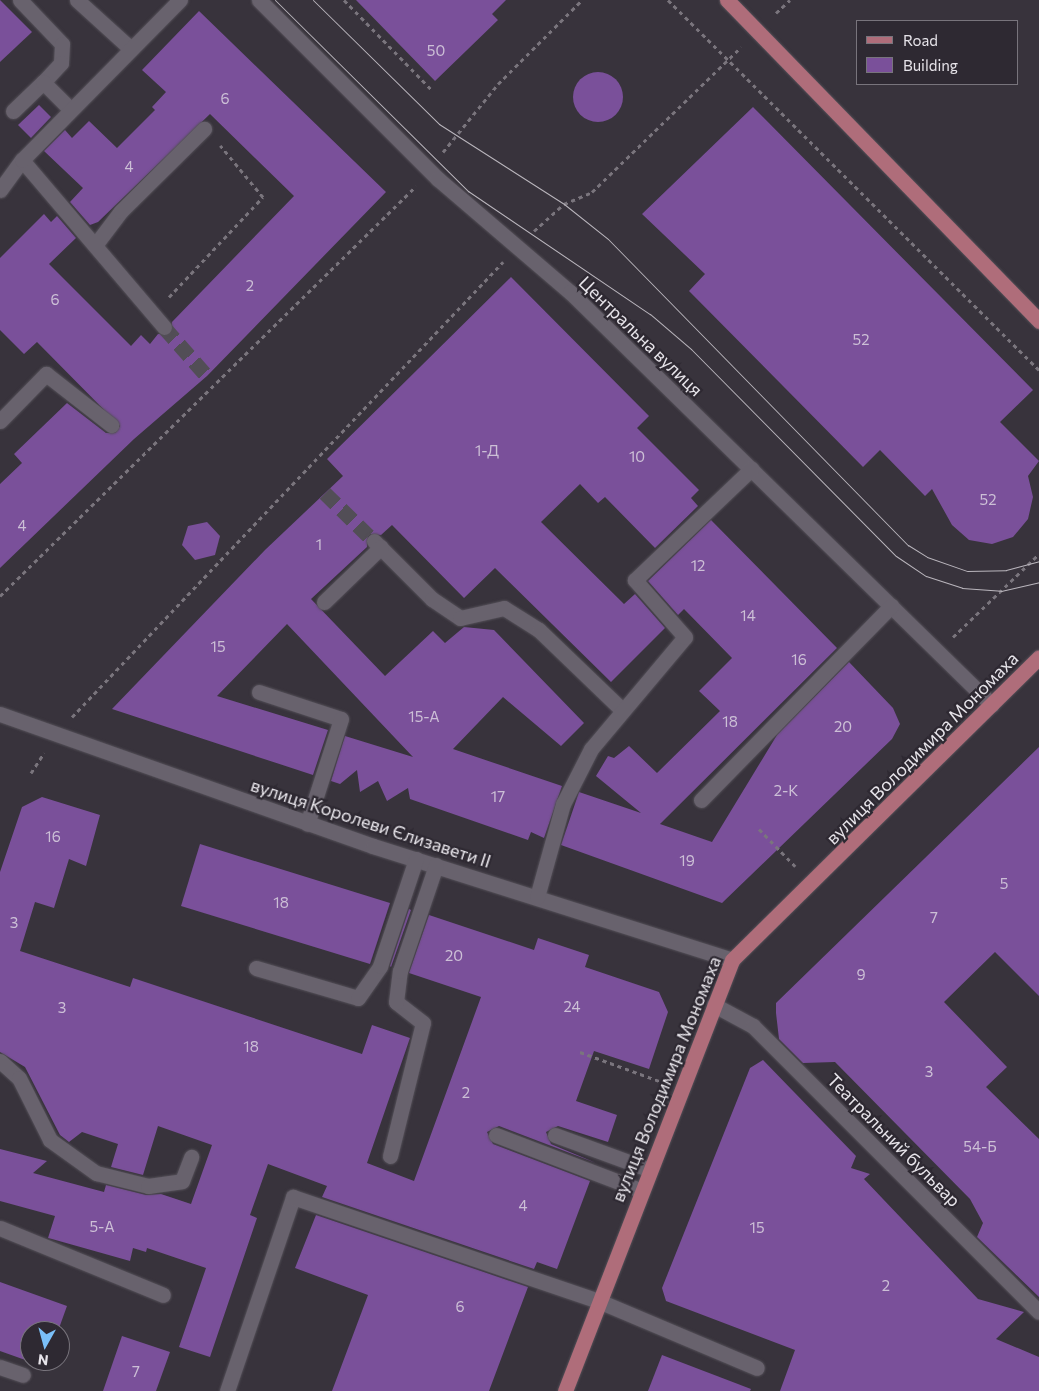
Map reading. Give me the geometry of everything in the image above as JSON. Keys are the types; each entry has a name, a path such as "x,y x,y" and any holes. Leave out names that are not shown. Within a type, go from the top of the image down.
{"main road":[{"path":"727,0 1039,321"},
{"name":"вулиця Володимира Мономаха","path":"565,1391 601,1302 640,1190 679,1088 732,960 813,885 1039,657"}],"street":[{"path":"13,111 61,62 62,44 20,0"},
{"path":"77,0 130,48"},
{"path":"0,190 22,160 69,108 180,0"},
{"name":"Центральна вулиця","path":"259,0 428,170 570,292 992,705"},
{"path":"43,82 69,108"},
{"path":"96,244 121,211 204,129"},
{"path":"22,160 155,312 164,327"},
{"path":"0,421 46,374 111,425"},
{"path":"537,897 563,804 591,749 618,714 685,637 635,580 751,469"},
{"path":"324,602 377,544 432,599 460,618 504,608 539,630 618,714"},
{"path":"701,800 891,606"},
{"path":"260,692 341,719 307,824"},
{"name":"вулиця Королеви Єлизавети ІІ","path":"0,714 307,824 732,960"},
{"path":"256,968 358,998 380,966 416,858"},
{"path":"390,1156 423,1023 396,1002 400,971 436,865"},
{"name":"Театральний бульвар","path":"714,1005 754,1026 1039,1312"},
{"path":"0,1061 19,1078 50,1140 96,1174 148,1186 182,1181 191,1157"},
{"path":"496,1135 640,1190"},
{"path":"555,1135 648,1169"},
{"path":"227,1391 293,1197 601,1302 757,1368"},
{"path":"0,1228 163,1296"},
{"path":"0,1367 23,1375"}],"path":[{"path":"344,0 431,89"},
{"path":"0,596 404,200 498,84 582,0"},
{"path":"668,0 1039,370"},
{"path":"776,13 790,0"},
{"path":"30,774 56,734 517,247 564,204 592,192 728,59"},
{"path":"155,312 263,197 237,161 204,129"},
{"path":"938,652 1039,554"},
{"path":"759,829 813,885"},
{"path":"580,1052 679,1088"}],"building":[{"path":"0,0 32,32 0,62"},
{"path":"356,0 506,0 492,14 498,20 435,81"},
{"path":"199,11 386,192 207,376 134,439 0,568 0,484 22,463 14,454 67,403 106,433 115,433 120,426 37,342 24,354 0,330 0,258 44,214 51,222 57,216 76,238 49,264 131,346 141,335 150,344 158,334 170,334 172,322 294,196 210,114 98,222 90,225 70,202 83,188 44,151 65,130 72,138 89,121 117,148 155,110 152,107 166,92 142,70"},
{"path":"593,72 603,72 616,79 623,92 623,102 616,115 603,122 593,122 584,118 577,111 573,102 573,92 577,83 584,76"},
{"path":"39,105 51,117 31,138 18,125"},
{"path":"753,107 1033,390 1000,422 1039,461 1028,476 1033,497 1028,519 1013,537 992,544 969,540 952,525 932,489 925,496 880,450 863,467 689,291 705,274 642,214"},
{"path":"511,277 649,416 637,428 699,490 691,498 698,506 655,548 605,497 598,503 580,484 541,522 624,604 635,594 665,628 611,682 495,568 464,598 392,525 381,535 368,534 367,547 311,599 385,676 433,631 445,643 464,627 494,630 584,723 561,746 503,697 453,749 562,786 544,838 531,832 528,840 410,799 408,788 387,801 378,781 360,792 357,770 340,784 331,781 345,736 413,757 287,624 217,696 328,730 313,775 112,709 265,550 343,476 327,459"},
{"path":"711,520 837,648 660,824 712,842 777,735 849,662 893,708 900,724 892,739 722,903 561,845 579,792 641,813 596,776 608,756 614,758 629,746 657,773 720,711 699,691 732,658 684,609 678,615 648,581"},
{"path":"207,522 220,536 215,555 195,560 182,545 188,526"},
{"path":"1039,747 1039,996 995,952 944,1002 1007,1067 986,1087 1039,1139 1039,1297 977,1237 983,1223 970,1199 835,1062 803,1063 779,1039 776,1003"},
{"path":"42,797 100,815 86,866 69,859 54,908 35,902 20,951 130,987 133,978 362,1054 372,1025 410,1038 367,1163 414,1181 481,997 409,973 429,915 534,950 538,938 589,955 585,967 659,992 668,1012 649,1069 594,1051 576,1101 617,1115 608,1142 558,1126 546,1132 551,1144 596,1163 499,1126 487,1132 493,1144 590,1181 557,1269 537,1262 534,1269 322,1197 327,1186 268,1164 250,1215 257,1218 210,1357 179,1347 206,1268 147,1248 146,1252 133,1248 130,1261 48,1238 55,1216 0,1201 0,1149 47,1161 33,1173 104,1192 106,1185 146,1195 161,1194 191,1204 212,1145 158,1126 143,1175 111,1167 118,1144 82,1132 69,1142 60,1135 25,1067 0,1052 0,872 22,807"},
{"path":"200,844 390,903 370,964 181,906"},
{"path":"409,909 411,910 391,967 390,966"},
{"path":"763,1060 856,1156 851,1168 870,1174 864,1179 978,1299 1024,1312 996,1339 1039,1357 1039,1391 780,1391 795,1350 666,1301 662,1288 750,1068"},
{"path":"316,1215 528,1287 489,1391 332,1391 368,1295 295,1268"},
{"path":"0,1282 67,1306 62,1321 20,1321 20,1358 0,1351"},
{"path":"122,1336 170,1352 156,1391 103,1391"},
{"path":"662,1355 751,1389 750,1391 648,1391"}],"tunnel":[{"path":"164,327 207,376"},
{"path":"325,493 374,541"}],"tram line":[{"path":"275,0 468,191 650,314 691,349 896,556 926,576 962,588 1001,591 1039,582"},
{"path":"313,0 439,124 564,204 608,239 908,545 927,557 967,571 1006,570 1039,561"}]}
